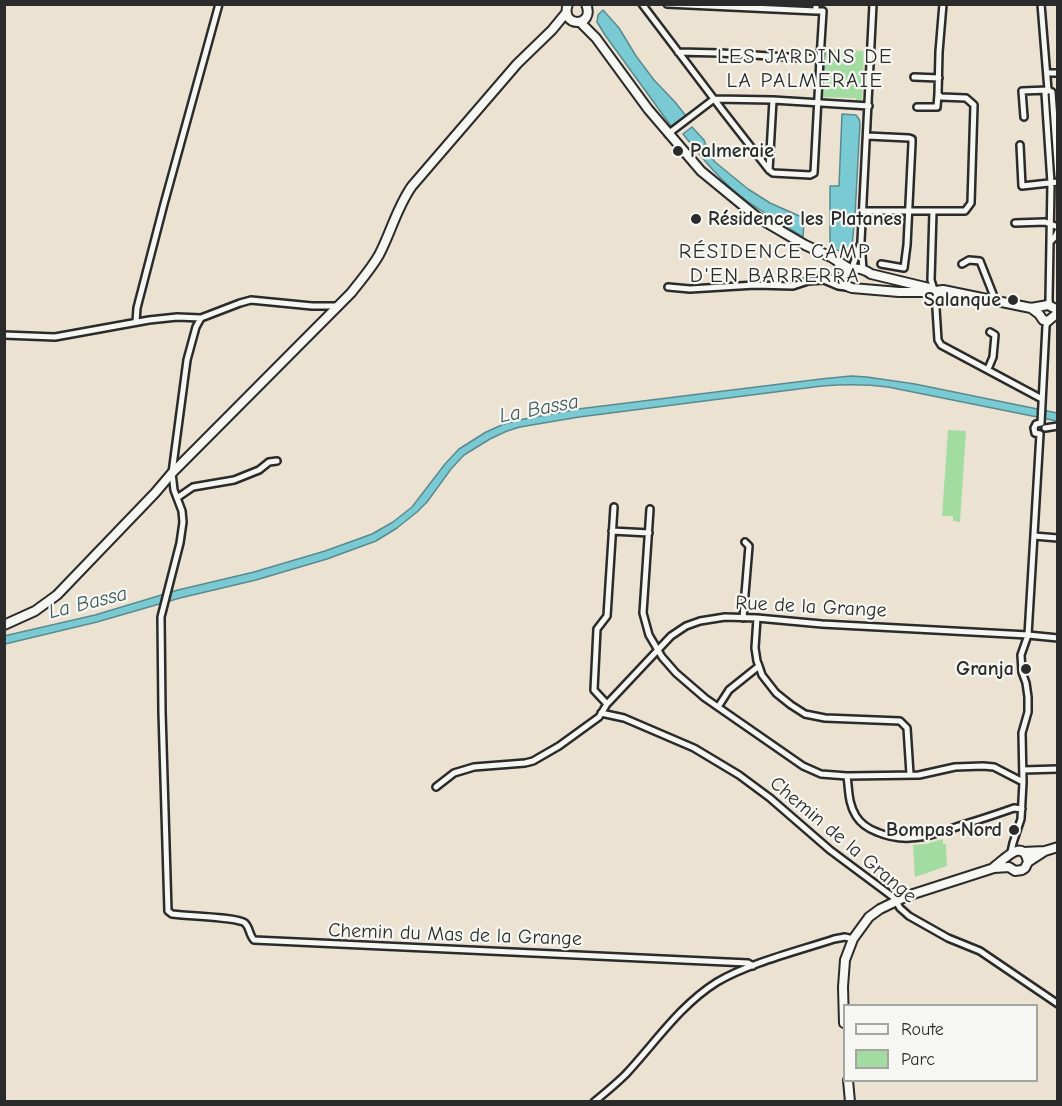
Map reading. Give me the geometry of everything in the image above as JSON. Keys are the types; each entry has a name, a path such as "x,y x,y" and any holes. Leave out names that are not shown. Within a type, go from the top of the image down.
{"main road":[{"path":"4,625 35,611 57,595 172,473 351,292 380,253 404,198 412,186 517,64 552,30 577,11 648,109 701,171 757,217 805,245 831,257 847,272"},
{"path":"847,272 862,270 935,291"},
{"path":"847,272 844,284 846,287 898,292 943,290 1048,312"},
{"path":"864,288 870,283 871,274"},
{"path":"898,292 899,281"},
{"path":"994,868 1009,855 1022,851 1045,851 1058,848"},
{"path":"1022,851 1028,858 1028,862"},
{"path":"1009,855 1007,863 1012,870 1019,871 1045,851"},
{"path":"843,1004 845,960 853,939 870,917 880,909 907,896 994,868 1010,867"},
{"path":"848,1082 850,1101"}],"street":[{"path":"136,322 137,308 219,4"},
{"path":"644,5 769,170 773,173 810,175 814,173 823,11 816,8 667,4"},
{"path":"862,270 861,241 873,4"},
{"path":"917,107 937,107 943,4"},
{"path":"1009,855 1022,809 1022,733 1028,712 1028,697 1022,672 1021,655 1028,635 1040,434 1043,433 1042,399 1054,183 1045,93 1048,90 1041,4"},
{"path":"678,52 820,59"},
{"path":"1047,73 1058,73"},
{"path":"914,77 939,78"},
{"path":"1024,117 1022,91 1048,90 1052,92 1058,176"},
{"path":"863,211 964,211 971,203 974,105 966,98 938,94"},
{"path":"668,134 714,99 868,106"},
{"path":"769,170 773,100"},
{"path":"867,136 912,139 904,268 881,264"},
{"path":"1020,145 1022,186 1054,183"},
{"path":"933,211 931,280 935,291 938,340 941,345 1042,399"},
{"path":"1015,222 1050,224 1058,229 1050,242"},
{"path":"668,287 690,289 755,285 793,286 808,281 824,280 847,272 861,241"},
{"path":"962,264 969,260 980,261 993,294 993,300"},
{"path":"1050,260 1058,260"},
{"path":"824,280 846,287"},
{"path":"4,335 55,337 136,322 177,317 201,318 251,300 337,306"},
{"path":"201,318 196,327 187,360 172,473 177,498 193,488 234,480 259,470 269,462 277,461"},
{"path":"988,369 993,357 995,335 990,332"},
{"path":"1040,434 1035,433 1036,424 1058,426"},
{"name":"Chemin du Mas de la Grange","path":"177,498 183,522 180,543 161,617 168,911 172,915 243,922 247,926 250,937 254,940 748,963 753,966"},
{"path":"607,704 594,690 597,629 607,616 614,507"},
{"path":"650,509 643,613 649,635 676,673 718,707 811,770 831,775 910,774 955,767 994,767 1023,782"},
{"path":"612,531 649,533"},
{"path":"1034,536 1058,538"},
{"path":"743,618 749,546 745,542"},
{"name":"Rue de la Grange","path":"436,787 454,773 474,767 533,761 559,746 599,717 607,704 671,636 686,626 700,621 725,617 757,618 1058,638"},
{"path":"757,618 755,648 757,661 762,675 776,693 805,714 825,718 900,721 907,728 910,774"},
{"path":"718,707 729,690 759,666"},
{"name":"Chemin de la Grange","path":"601,713 624,718 694,748 739,775 770,798 830,850 893,897 909,916 948,938 980,951 1058,1004"},
{"path":"1023,770 1058,769"},
{"path":"847,776 848,797 856,816 869,829 893,838 908,839 932,835 1014,808 1022,809"},
{"path":"1016,834 1016,842 1022,851"},
{"path":"594,1101 623,1077 691,1003 717,982 753,966 834,939 845,937 853,939"}],"green space":[{"path":"823,49 864,51 862,102 856,103 856,98 821,97"},
{"path":"948,430 966,431 960,522 953,521 953,516 942,516"},
{"path":"943,839 943,844 946,844 947,866 915,877 913,845"}],"water":[{"path":"603,10 619,28 654,80 686,116 671,126 597,22 598,15"},
{"path":"842,114 856,115 860,123 855,215 849,255 830,247 830,186 839,186"},
{"path":"692,127 704,140 715,162 748,189 770,203 804,218 803,237 747,201 721,178 683,134"},
{"path":"851,376 915,384 1057,413 1057,421 888,387 847,385 822,386 579,417 520,427 490,439 464,455 417,512 376,541 327,559 256,580 5,644 4,636 95,615 178,590 254,572 372,534 393,522 412,507 459,449 504,424 578,409"}],"place":[{"name":"Palmeraie","path":"678,151"},
{"name":"Résidence les Platanes","path":"696,219"},
{"name":"Salanque","path":"1013,300"},
{"name":"Granja","path":"1026,669"},
{"name":"Bompas Nord","path":"1014,830"}],"district":[{"name":"LES JARDINS DE LA PALMERAIE","path":"805,69"},
{"name":"RÉSIDENCE CAMP D'EN BARRERRA","path":"775,264"}],"water label":[{"name":"La Bassa","path":"539,409"},
{"name":"La Bassa","path":"88,603"}]}
